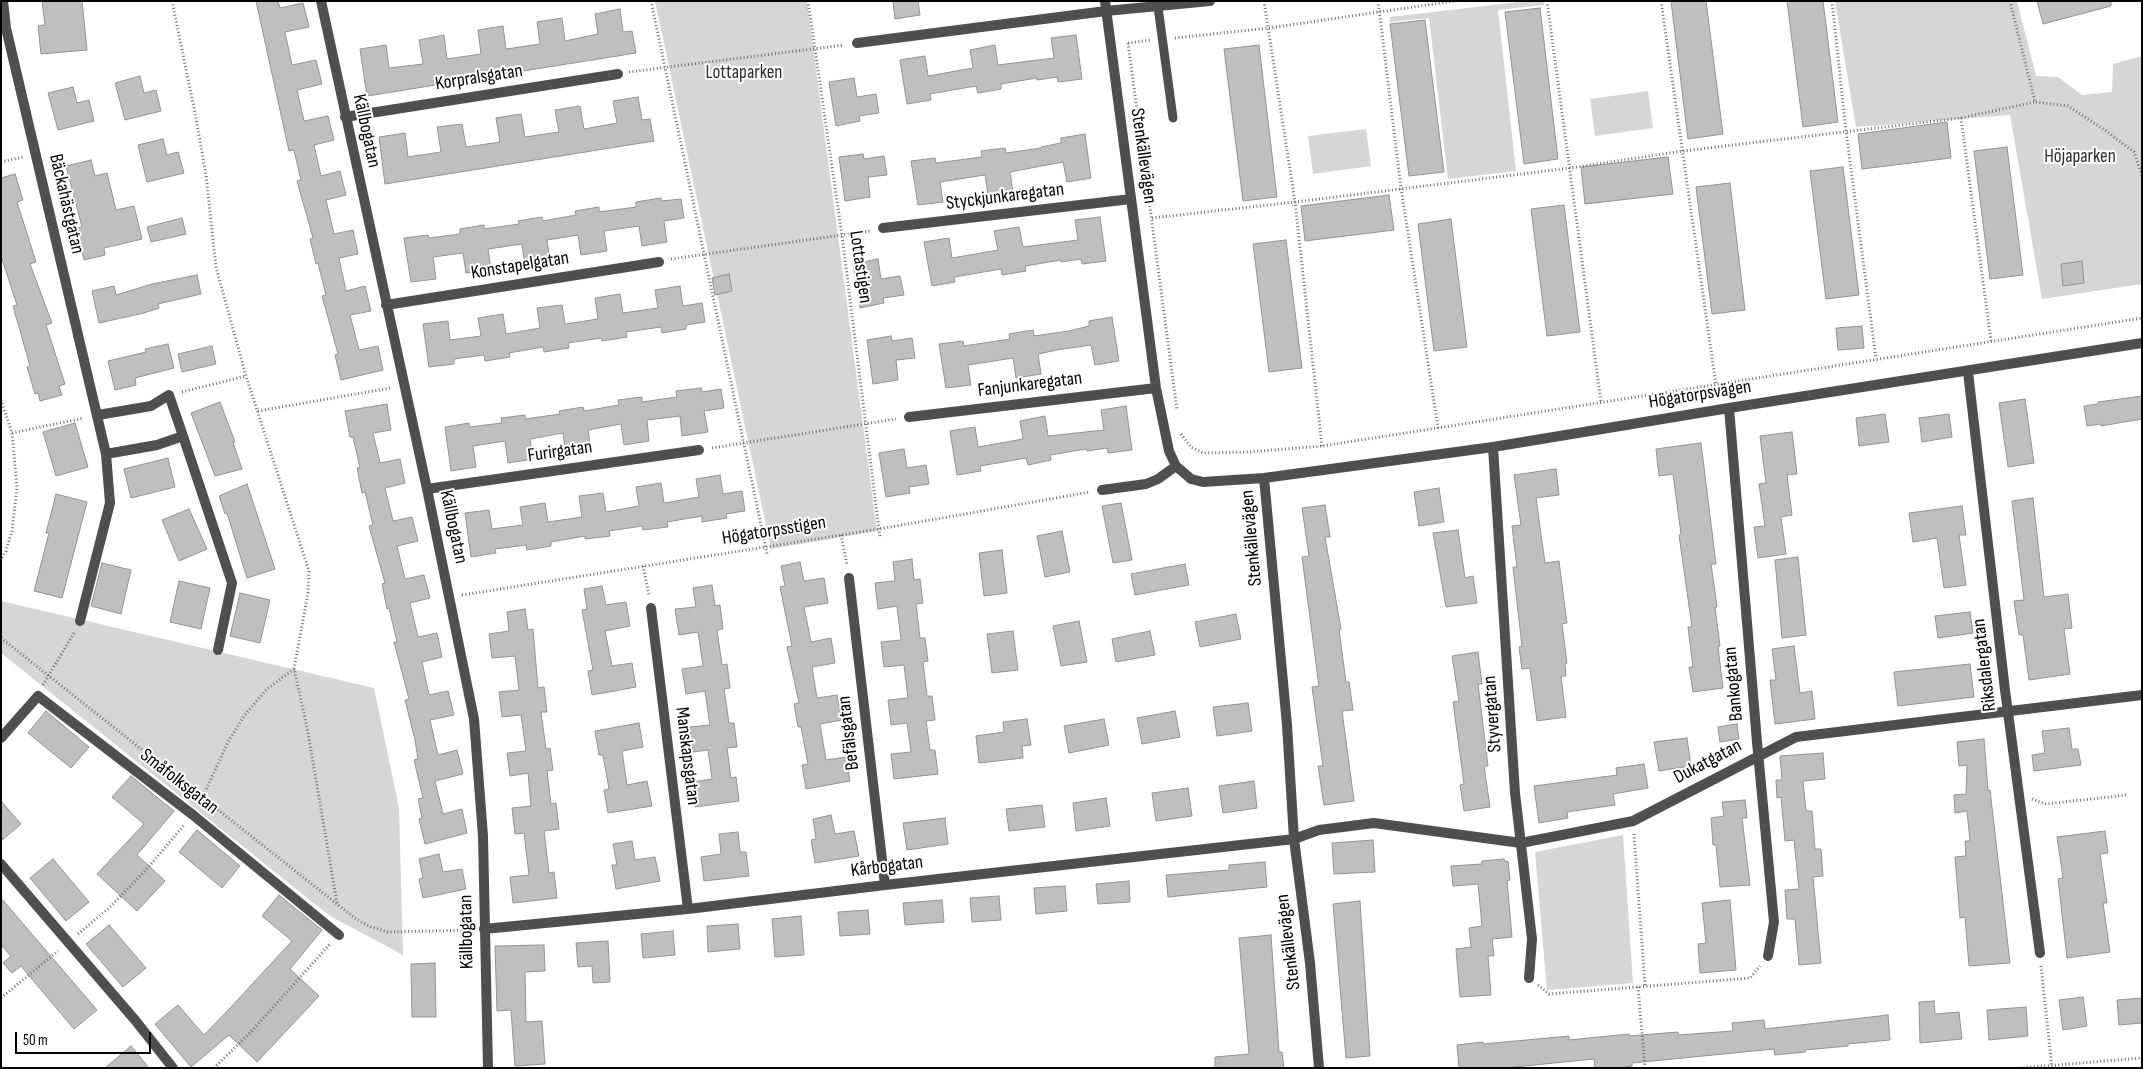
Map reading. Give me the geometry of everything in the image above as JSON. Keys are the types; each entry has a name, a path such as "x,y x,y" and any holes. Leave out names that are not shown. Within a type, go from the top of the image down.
{"street":[{"name":"Bäckahästgatan","path":"3,1 6,28 106,454 110,503 80,621"},
{"name":"Källbogatan","path":"321,1 427,489 474,719 483,836 488,1068"},
{"path":"857,43 1106,6 1158,7 1210,1"},
{"name":"Stenkällevägen","path":"1106,6 1156,388 1169,451 1176,466 1191,479 1203,482 1264,478 1287,725 1294,840 1310,963 1319,1068"},
{"name":"Korpralsgatan","path":"345,117 618,74"},
{"name":"Styckjunkaregatan","path":"883,228 1131,200"},
{"name":"Konstapelgatan","path":"386,305 659,262"},
{"name":"Högatorpsvägen","path":"1264,478 1493,447 2142,343"},
{"name":"Riksdalergatan","path":"1968,372 2019,800 2040,953"},
{"name":"Fanjunkaregatan","path":"909,417 1156,388"},
{"path":"98,415 151,406 169,395 232,583 218,650"},
{"name":"Bankogatan","path":"1729,408 1774,922 1768,956"},
{"path":"106,454 157,445 183,436"},
{"name":"Styvergatan","path":"1493,447 1515,793 1532,939 1529,978"},
{"name":"Furirgatan","path":"427,489 699,450"},
{"path":"1102,490 1146,484 1176,466"},
{"name":"Befälsgatan","path":"849,578 885,884"},
{"name":"Manskapsgatan","path":"651,608 688,909"},
{"name":"Dukatgatan","path":"1294,840 1319,830 1374,823 1521,842 1633,821 1796,737 2142,695"},
{"path":"1,738 38,696"},
{"name":"Småfolksgatan","path":"38,696 193,815 340,935"},
{"name":"Kårbogatan","path":"484,930 688,909 885,884 1294,840"},
{"path":"1,864 135,1020 173,1068"}],"lane":[{"path":"1158,7 1173,118"}],"path":[{"path":"172,1 196,113 206,175 216,267 246,376 309,571 308,593 294,669 307,727 338,903"},
{"path":"650,1 767,554"},
{"name":"Lottastigen","path":"808,1 842,236 880,537"},
{"path":"1264,1 1295,202 1322,446"},
{"path":"1378,1 1401,188 1438,428"},
{"path":"1110,45 1269,28 1380,10 1454,1"},
{"path":"1547,1 1601,402"},
{"path":"1661,1 1716,386"},
{"path":"1832,1 1846,132 1876,359"},
{"path":"2010,1 2035,102"},
{"path":"618,74 664,66 857,43"},
{"path":"1128,43 1177,415"},
{"path":"1152,218 1295,202 1570,168 1683,151 1961,118 2035,102 2068,106 2106,131 2134,152 2142,176"},
{"path":"1961,118 1991,341"},
{"path":"1,162 36,154"},
{"path":"659,262 704,254 842,236 883,228"},
{"path":"1180,431 1191,448 1203,453 1249,452 1322,446 2142,318"},
{"path":"169,395 246,376"},
{"path":"258,412 404,385"},
{"path":"1,400 12,433 16,459 16,495 12,531 6,551 1,559"},
{"path":"12,433 98,415"},
{"path":"699,450 909,417"},
{"name":"Högatorpsstigen","path":"449,597 879,529 1102,490"},
{"path":"841,535 849,578"},
{"path":"643,566 651,608"},
{"path":"38,696 48,674 80,621"},
{"path":"1,638 356,918 371,927 388,932 484,930"},
{"path":"1,998 110,907 145,871 193,815 228,742 244,716 267,689 294,669"},
{"path":"2019,800 2035,799 2045,804 2127,795"},
{"path":"1633,821 1644,986"},
{"path":"214,1068 249,1034 340,935"},
{"path":"2040,953 2052,1066"},
{"path":"1529,978 1549,994 1750,978 1768,956"},
{"path":"1638,987 1645,1068"},
{"path":"2020,1068 2142,1058"}],"green space":[{"name":"Lottaparken","path":"655,1 807,1 877,531 771,549"},
{"path":"1527,1 1544,1 1544,5 1498,10 1516,171 1448,179 1429,18 1390,22 1390,17"},
{"name":"Höjaparken","path":"1835,1 2017,1 2036,76 2058,77 2082,95 2112,92 2113,64 2142,56 2142,284 2042,299 2010,115 1856,127"},
{"path":"1648,91 1653,128 1595,136 1590,99"},
{"path":"1366,129 1371,166 1313,174 1308,136"},
{"path":"1,601 374,688 399,808 403,955 330,916 1,653"},
{"path":"1623,835 1633,983 1547,990 1535,852"}],"building":[{"path":"42,1 82,1 87,50 41,54 38,26 45,25"},
{"path":"256,1 278,1 280,8 303,3 309,27 285,32 292,65 316,60 322,84 297,90 304,121 328,116 334,140 314,145 321,176 340,171 346,195 326,200 334,234 353,230 358,254 339,258 346,291 365,286 371,311 350,315 359,350 378,346 383,370 341,380 335,355 338,354 322,296 326,295 318,263 316,264 310,239 313,238 297,181 301,180 294,150 289,151"},
{"path":"893,1 918,1 920,15 895,19"},
{"path":"1671,1 1706,1 1723,134 1688,139"},
{"path":"1787,1 1823,1 1838,122 1803,127"},
{"path":"2037,1 2111,1 2111,6 2043,24"},
{"path":"1540,8 1558,159 1524,164 1505,12"},
{"path":"620,9 623,32 632,31 636,53 367,96 360,49 386,45 389,68 423,64 419,40 444,35 447,59 481,54 478,30 503,26 506,49 540,44 537,22 562,18 565,41 598,34 595,14"},
{"path":"1425,20 1444,172 1409,176 1390,24"},
{"path":"1076,35 1082,79 1058,82 1057,77 1037,80 1037,78 1001,84 1001,89 978,93 976,86 930,94 931,100 907,104 900,60 925,56 928,76 973,68 970,50 995,45 998,65 1054,58 1051,38"},
{"path":"1259,45 1277,197 1243,201 1224,49"},
{"path":"140,76 144,93 156,90 161,111 125,120 115,83"},
{"path":"854,78 857,97 876,94 879,113 859,116 860,121 836,126 829,82"},
{"path":"73,87 77,103 89,100 94,121 58,130 48,93"},
{"path":"638,97 642,120 650,119 654,141 385,184 379,137 405,133 408,157 441,152 437,127 462,124 466,147 500,142 496,118 521,114 525,137 559,132 555,110 580,106 584,129 617,123 613,101"},
{"path":"1947,122 1951,158 1862,169 1858,134"},
{"path":"1085,134 1091,178 1067,182 1063,162 1010,172 1013,192 988,195 985,175 940,182 943,202 918,205 911,161 935,158 936,163 982,157 981,151 1005,148 1006,153 1041,148 1061,143 1061,138"},
{"path":"163,139 167,155 178,152 184,173 147,182 138,145"},
{"path":"2007,147 2023,275 1990,279 1974,151"},
{"path":"863,154 864,159 884,156 887,175 868,177 870,197 845,201 839,157"},
{"path":"1668,157 1673,194 1585,204 1581,167"},
{"path":"91,160 95,176 107,173 116,210 134,206 142,239 104,248 105,255 84,260 77,228 82,227 66,166"},
{"path":"1843,167 1859,295 1826,299 1810,171"},
{"path":"15,174 23,200 17,202 36,262 30,264 52,323 46,325 65,384 59,386 62,395 40,401 38,393 35,394 27,367 30,366 13,306 17,305 1,256 1,178"},
{"path":"1730,183 1745,310 1712,314 1696,187"},
{"path":"1389,195 1394,230 1305,241 1301,206"},
{"path":"661,198 661,201 681,199 684,218 664,221 667,242 642,246 639,226 604,231 607,251 581,255 578,235 547,240 550,261 525,265 522,244 488,249 491,269 466,273 463,253 433,257 436,279 411,282 404,238 428,235 429,238 460,234 460,229 484,225 484,229 519,224 518,221 542,217 543,221 576,215 575,211 599,207 599,212 636,207 636,202"},
{"path":"1564,205 1580,332 1547,336 1531,209"},
{"path":"1100,217 1106,261 1082,264 1081,259 1061,262 1061,260 1025,266 1026,271 1002,275 1001,269 954,277 955,282 932,286 924,242 949,238 952,258 998,250 994,231 1019,227 1023,247 1078,240 1075,220"},
{"path":"182,218 186,234 151,242 147,227"},
{"path":"1451,219 1467,347 1434,351 1418,224"},
{"path":"1286,240 1302,368 1269,372 1253,244"},
{"path":"878,259 881,279 900,276 904,295 883,298 884,303 860,308 853,264"},
{"path":"2082,261 2084,283 2063,286 2061,264"},
{"path":"729,274 732,291 715,295 712,278"},
{"path":"197,275 201,294 158,304 159,308 144,313 99,323 92,291 114,286 116,295 152,284"},
{"path":"680,286 683,306 702,303 705,322 686,325 686,329 662,333 661,327 626,332 627,337 602,341 601,338 568,343 569,348 544,352 543,347 509,353 510,357 485,361 484,355 454,359 454,364 429,367 423,324 448,321 450,340 481,336 478,318 503,314 506,334 540,328 537,308 562,305 565,324 598,319 595,298 620,294 623,313 658,308 655,290"},
{"path":"1112,317 1119,361 1095,365 1091,345 1057,350 1038,354 1041,374 1016,378 1013,358 968,365 971,385 946,388 939,344 963,341 964,346 1010,339 1009,334 1033,330 1034,336 1069,331 1089,326 1089,321"},
{"path":"1862,326 1864,348 1838,350 1836,328"},
{"path":"891,336 892,341 912,338 915,358 896,360 898,380 873,384 867,340"},
{"path":"168,344 174,368 135,378 136,385 115,390 108,361 146,352 145,349"},
{"path":"212,346 216,364 182,372 178,354"},
{"path":"701,388 702,392 721,389 724,408 704,411 708,432 682,436 680,416 647,420 649,441 624,445 621,424 588,430 591,451 566,455 563,433 530,439 533,459 508,463 505,441 473,446 476,467 451,471 445,427 469,423 469,427 502,423 501,418 525,415 525,419 560,414 559,411 583,407 584,411 619,405 618,400 642,397 642,402 677,397 676,391"},
{"path":"2142,396 2142,419 2101,426 2101,424 2087,426 2084,406 2098,404 2098,402"},
{"path":"2025,399 2034,463 2008,467 1999,403"},
{"path":"220,402 235,442 233,442 242,469 215,476 191,413"},
{"path":"387,404 391,430 373,433 380,463 400,459 405,483 385,488 393,521 412,517 418,541 397,546 405,579 424,575 430,598 410,603 418,637 437,633 442,657 422,662 429,695 448,691 454,715 430,720 438,755 457,750 463,774 435,781 443,814 462,809 467,833 425,844 419,819 422,818 418,799 423,798 414,760 418,759 405,700 409,699 394,642 397,642 389,608 387,609 382,584 385,583 369,526 373,525 365,492 362,493 357,468 360,468 353,437 350,437 345,411"},
{"path":"1126,406 1132,450 1108,453 1107,448 1087,451 1086,449 1050,455 1051,460 1028,465 1026,458 980,466 981,471 957,475 950,431 975,427 978,447 1023,439 1020,421 1045,416 1048,436 1104,430 1101,410"},
{"path":"1885,414 1889,442 1859,446 1856,418"},
{"path":"1949,414 1952,437 1922,442 1919,418"},
{"path":"75,423 88,467 56,476 43,432"},
{"path":"1792,432 1797,474 1787,475 1792,515 1781,517 1786,554 1758,558 1754,527 1765,526 1759,484 1766,483 1760,436"},
{"path":"1701,443 1716,564 1711,564 1717,607 1715,607 1723,688 1693,692 1689,667 1693,667 1688,627 1692,627 1679,535 1681,534 1673,474 1659,476 1656,449"},
{"path":"904,449 907,468 926,465 929,484 909,487 910,493 886,497 879,453"},
{"path":"168,458 175,487 131,498 124,469"},
{"path":"1556,469 1559,495 1536,498 1545,563 1559,561 1567,623 1562,624 1567,663 1565,664 1566,676 1561,676 1566,717 1537,721 1530,668 1522,669 1519,647 1522,646 1513,567 1517,567 1512,526 1521,525 1514,475"},
{"path":"720,475 723,494 742,491 745,511 726,514 727,518 702,522 702,516 667,522 668,527 643,530 642,526 609,531 610,536 585,539 585,536 551,542 551,546 527,550 526,545 495,549 496,553 471,557 465,513 489,510 492,529 523,525 520,507 545,503 548,522 582,517 579,496 603,493 606,512 639,506 636,487 661,483 664,503 699,497 696,479"},
{"path":"247,484 275,569 247,578 227,513 225,514 219,496"},
{"path":"1439,488 1444,522 1419,526 1414,492"},
{"path":"56,494 87,502 62,598 34,591 49,533 46,533"},
{"path":"2033,498 2044,597 2068,594 2072,628 2064,629 2070,674 2029,680 2023,635 2019,635 2014,601 2024,600 2012,501"},
{"path":"1121,503 1132,560 1113,563 1102,506"},
{"path":"1325,505 1330,537 1325,537 1341,629 1339,630 1346,682 1349,682 1353,710 1342,711 1354,801 1324,805 1318,766 1323,766 1312,687 1319,686 1302,557 1309,556 1302,508"},
{"path":"1962,506 1966,535 1959,535 1966,585 1944,588 1937,538 1913,542 1909,513"},
{"path":"189,509 207,549 179,561 162,520"},
{"path":"1458,530 1465,578 1473,576 1477,603 1446,607 1433,533"},
{"path":"1062,531 1070,572 1045,577 1037,536"},
{"path":"1002,550 1007,593 984,596 979,553"},
{"path":"1798,557 1806,635 1782,638 1775,560"},
{"path":"912,559 914,580 920,579 923,603 916,604 920,638 925,638 928,661 923,662 927,696 932,696 935,720 926,721 930,750 935,750 938,774 894,779 891,754 911,752 907,723 891,725 888,700 908,698 904,665 884,667 881,642 901,640 897,606 878,609 875,583 895,581 893,562"},
{"path":"800,562 804,581 824,578 828,603 804,607 811,642 831,638 835,663 812,667 817,698 837,695 842,720 820,724 826,760 846,757 850,781 806,789 802,765 808,764 801,727 798,727 794,704 799,703 787,647 792,646 780,587 785,586 781,566"},
{"path":"102,563 131,570 121,614 91,606"},
{"path":"1185,564 1189,585 1135,595 1131,574"},
{"path":"179,581 210,588 201,629 170,622"},
{"path":"712,585 715,606 720,605 723,629 717,630 722,665 727,664 730,688 724,689 729,723 734,723 737,747 727,748 731,778 736,777 739,801 695,807 692,782 712,779 708,750 693,752 689,727 710,725 705,691 686,694 682,669 703,666 698,632 679,635 675,609 696,607 693,588"},
{"path":"602,586 606,605 626,602 630,626 605,631 612,666 632,663 636,687 592,695 588,671 593,670 582,610 587,609 584,589"},
{"path":"240,593 270,600 260,643 230,636"},
{"path":"525,609 528,630 533,629 538,688 544,687 547,712 541,712 546,749 550,748 553,770 547,771 551,804 556,803 559,829 544,831 549,873 554,872 557,898 513,903 510,877 529,875 524,833 515,834 512,808 531,806 528,773 510,776 507,753 526,751 521,715 502,717 499,692 519,690 515,656 492,658 489,634 509,631 507,612"},
{"path":"1970,612 1973,633 1938,638 1935,616"},
{"path":"1236,614 1241,639 1200,647 1195,622"},
{"path":"1079,621 1087,662 1061,666 1053,626"},
{"path":"1013,631 1018,670 992,673 987,634"},
{"path":"1150,631 1155,655 1116,662 1112,639"},
{"path":"1794,646 1800,693 1812,691 1815,719 1775,724 1770,680 1776,680 1772,649"},
{"path":"1478,652 1482,684 1478,684 1488,766 1484,766 1490,807 1464,811 1460,785 1464,784 1453,702 1459,701 1452,656"},
{"path":"1970,664 1974,697 1898,706 1894,672"},
{"path":"1248,703 1252,731 1217,736 1213,707"},
{"path":"46,711 89,747 71,768 28,733"},
{"path":"1175,711 1180,737 1142,744 1137,718"},
{"path":"1027,719 1031,745 1022,746 1023,758 979,763 976,736 1004,732 1003,722"},
{"path":"1104,719 1109,745 1069,753 1064,726"},
{"path":"639,723 643,747 622,751 627,785 647,781 652,806 608,813 604,790 609,789 603,755 599,755 595,731"},
{"path":"1737,724 1739,739 1720,742 1718,727"},
{"path":"2069,728 2072,749 2078,749 2081,765 2034,771 2032,755 2045,753 2042,731"},
{"path":"1687,738 1691,766 1659,771 1654,742"},
{"path":"1984,739 1988,791 1990,790 2010,963 1969,966 1965,917 1960,918 1955,857 1966,856 1965,841 1970,841 1967,811 1955,813 1954,795 1966,794 1967,765 1959,766 1957,742"},
{"path":"1823,753 1825,779 1803,781 1806,811 1812,811 1815,849 1821,849 1823,876 1813,877 1821,963 1799,965 1795,919 1787,919 1785,890 1799,889 1794,840 1785,841 1781,797 1777,798 1776,780 1782,780 1780,756"},
{"path":"1644,764 1648,788 1613,794 1615,805 1567,812 1568,818 1539,823 1534,786 1617,775 1616,768"},
{"path":"131,776 174,811 137,855 165,881 137,911 97,874 144,824 112,797"},
{"path":"1254,781 1257,808 1223,813 1219,786"},
{"path":"1188,788 1192,816 1156,821 1152,793"},
{"path":"1106,798 1110,826 1076,831 1073,803"},
{"path":"1745,800 1747,818 1742,818 1750,885 1720,887 1716,845 1713,845 1711,818 1724,816 1722,802"},
{"path":"1,801 21,824 1,841"},
{"path":"1042,805 1045,827 1009,831 1006,809"},
{"path":"831,815 835,834 854,831 859,856 815,863 811,840 816,839 813,819"},
{"path":"945,818 948,844 907,850 903,823"},
{"path":"197,830 240,866 222,888 179,852"},
{"path":"2105,831 2108,853 2100,854 2107,903 2103,903 2110,952 2067,958 2058,879 2063,878 2057,837"},
{"path":"738,832 740,852 746,852 749,876 704,881 701,857 721,854 719,834"},
{"path":"1373,840 1375,872 1334,874 1332,843"},
{"path":"632,841 635,860 655,857 660,881 616,889 612,865 617,865 613,844"},
{"path":"439,854 443,872 462,869 466,889 423,898 419,879 423,878 419,859"},
{"path":"53,859 89,902 66,921 30,878"},
{"path":"1504,859 1505,862 1508,861 1510,880 1507,881 1512,937 1492,939 1494,956 1488,956 1491,995 1460,997 1456,949 1471,947 1469,928 1482,926 1478,884 1453,886 1451,866 1482,864 1482,861"},
{"path":"1265,862 1267,887 1168,897 1166,875 1229,870 1229,865"},
{"path":"1129,881 1130,902 1098,904 1096,884"},
{"path":"1065,886 1067,911 1036,914 1034,888"},
{"path":"279,895 322,930 290,969 319,996 257,1062 229,1035 191,1067 155,1024 178,1005 204,1035 231,1007 292,941 262,916"},
{"path":"999,896 1001,920 972,922 970,898"},
{"path":"1,898 97,1010 74,1029 21,966 12,973 3,963 11,956 1,945"},
{"path":"942,900 944,922 905,925 903,903"},
{"path":"1730,900 1736,970 1700,973 1698,944 1706,943 1702,903"},
{"path":"1360,901 1370,1056 1346,1058 1333,904"},
{"path":"868,910 870,934 840,936 838,912"},
{"path":"801,916 804,955 775,957 772,919"},
{"path":"738,924 740,949 708,952 707,926"},
{"path":"109,925 146,968 123,987 86,944"},
{"path":"673,931 675,955 643,958 641,934"},
{"path":"1271,935 1279,1052 1282,1052 1284,1068 1215,1068 1215,1057 1249,1054 1239,938"},
{"path":"608,941 610,982 593,983 592,966 578,967 576,943"},
{"path":"544,945 545,971 525,972 526,1022 542,1021 545,1064 515,1066 511,1010 497,1011 495,946"},
{"path":"435,963 436,1017 412,1017 411,964"},
{"path":"2083,997 2087,1026 2063,1030 2059,1000"},
{"path":"2142,998 2142,1023 2119,1025 2117,1000"},
{"path":"1934,1001 1935,1014 1959,1012 1962,1039 1920,1043 1919,1002"},
{"path":"2026,1007 2028,1036 1989,1040 1987,1010"},
{"path":"1888,1015 1890,1040 1805,1050 1805,1052 1775,1055 1774,1049 1632,1063 1632,1066 1619,1068 1595,1068 1594,1059 1505,1068 1459,1068 1457,1045 1569,1036 1569,1040 1629,1034 1629,1036 1678,1032 1678,1035 1733,1031 1732,1023 1764,1020 1765,1029"},
{"path":"131,1046 149,1068 105,1068"}]}
